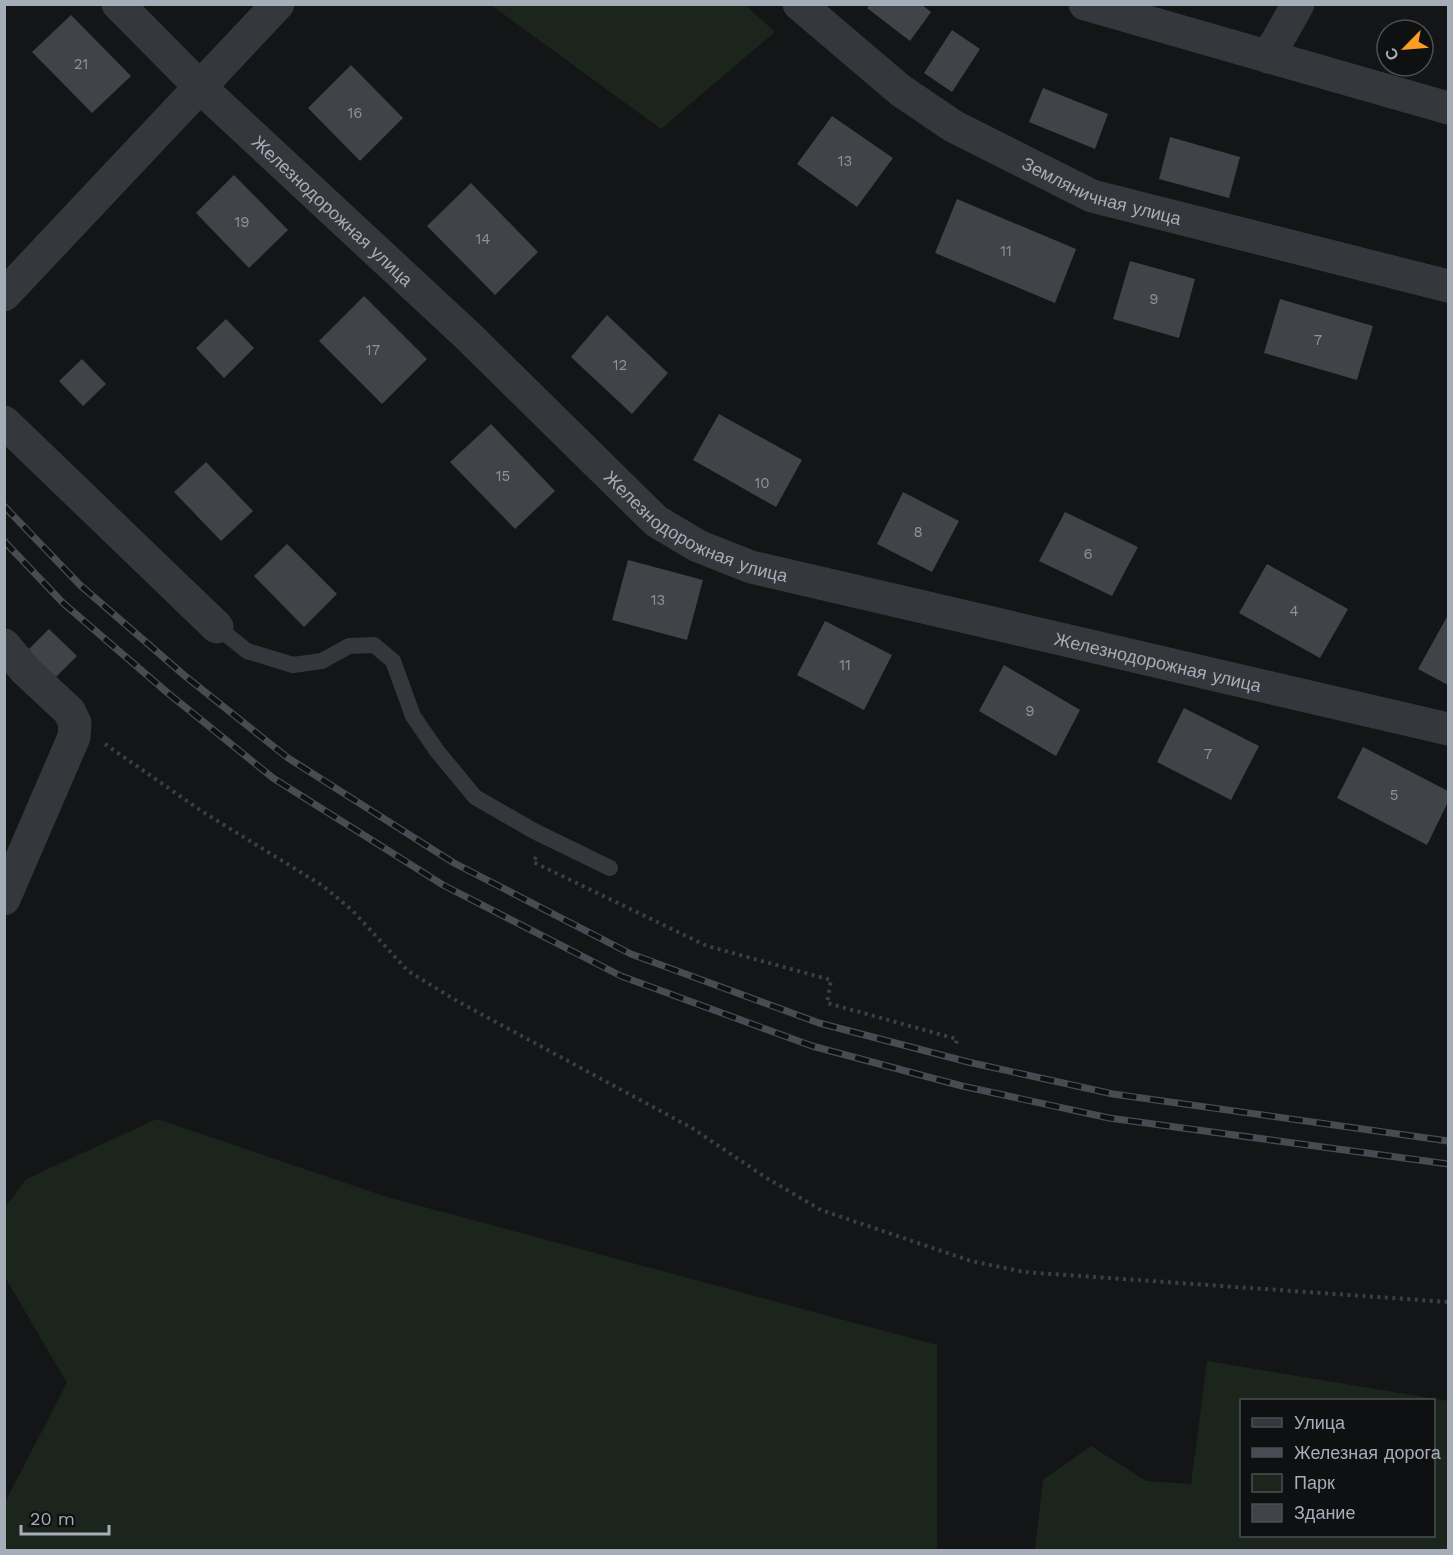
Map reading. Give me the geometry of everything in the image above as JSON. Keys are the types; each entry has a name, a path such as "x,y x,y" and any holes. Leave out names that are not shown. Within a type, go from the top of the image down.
{"street":[{"name":"Железнодорожная улица","path":"118,4 201,88 468,336 656,521 698,546 752,567 1449,729"},
{"path":"4,296 278,4"},
{"name":"Земляничная улица","path":"799,4 900,90 953,126 1092,196 1449,286"},
{"path":"1084,4 1449,108"},
{"path":"1268,57 1298,4"},
{"path":"4,422 217,627"},
{"path":"4,645 26,671 69,711 75,723 74,737 4,899"}],"lane":[{"path":"217,627 247,651 293,665 322,661 349,646 374,645 393,661 413,716 437,751 475,797 534,831 610,868"}],"path":[{"path":"75,723 203,812 323,886 353,911 408,971 457,1001 692,1128 765,1177 820,1210 971,1261 1024,1272 1449,1302"},
{"path":"539,849 533,862 707,946 831,980 827,1003 957,1040 955,1048"}],"green space":[{"path":"491,5 745,5 775,32 661,129"},
{"path":"157,1119 387,1197 937,1345 937,1550 5,1550 5,1502 67,1383 5,1277 5,1208 26,1179"},
{"path":"1207,1361 1448,1401 1448,1550 1035,1550 1043,1480 1091,1446 1146,1481 1191,1484"}],"building":[{"path":"870,4 921,4 931,12 910,41 867,8"},
{"path":"71,15 131,76 92,113 32,52"},
{"path":"952,30 980,49 952,92 924,73"},
{"path":"351,65 403,118 360,161 308,108"},
{"path":"1043,88 1108,114 1095,149 1029,122"},
{"path":"832,116 893,158 857,207 797,164"},
{"path":"1170,137 1240,157 1229,198 1159,179"},
{"path":"234,175 288,230 249,268 196,213"},
{"path":"471,183 538,252 495,295 427,226"},
{"path":"957,199 1076,249 1055,303 935,253"},
{"path":"1130,261 1195,279 1179,338 1113,319"},
{"path":"364,296 427,359 382,404 319,341"},
{"path":"1280,299 1373,326 1357,380 1264,353"},
{"path":"607,315 668,373 632,414 571,357"},
{"path":"226,319 254,348 224,378 196,348"},
{"path":"82,359 106,384 83,406 59,381"},
{"path":"719,414 802,460 776,507 693,460"},
{"path":"491,424 555,491 515,529 450,462"},
{"path":"206,462 253,511 221,541 174,492"},
{"path":"903,492 959,521 932,572 877,544"},
{"path":"1065,512 1138,547 1112,596 1039,561"},
{"path":"287,544 337,594 304,627 254,576"},
{"path":"628,560 703,580 687,640 612,620"},
{"path":"1267,564 1348,609 1320,658 1239,613"},
{"path":"1448,615 1448,685 1418,669"},
{"path":"825,621 892,655 864,710 797,675"},
{"path":"49,629 77,656 53,680 25,653"},
{"path":"1004,665 1080,710 1056,756 979,711"},
{"path":"1184,708 1259,746 1231,800 1157,762"},
{"path":"1363,747 1448,791 1448,802 1427,845 1337,798"}],"railway":[{"path":"4,506 80,585 185,676 288,758 454,863 631,954 819,1023 968,1062 1113,1094 1448,1141"},
{"path":"4,541 63,603 169,694 273,778 443,885 621,976 812,1046 962,1086 1109,1118 1448,1164"}]}
